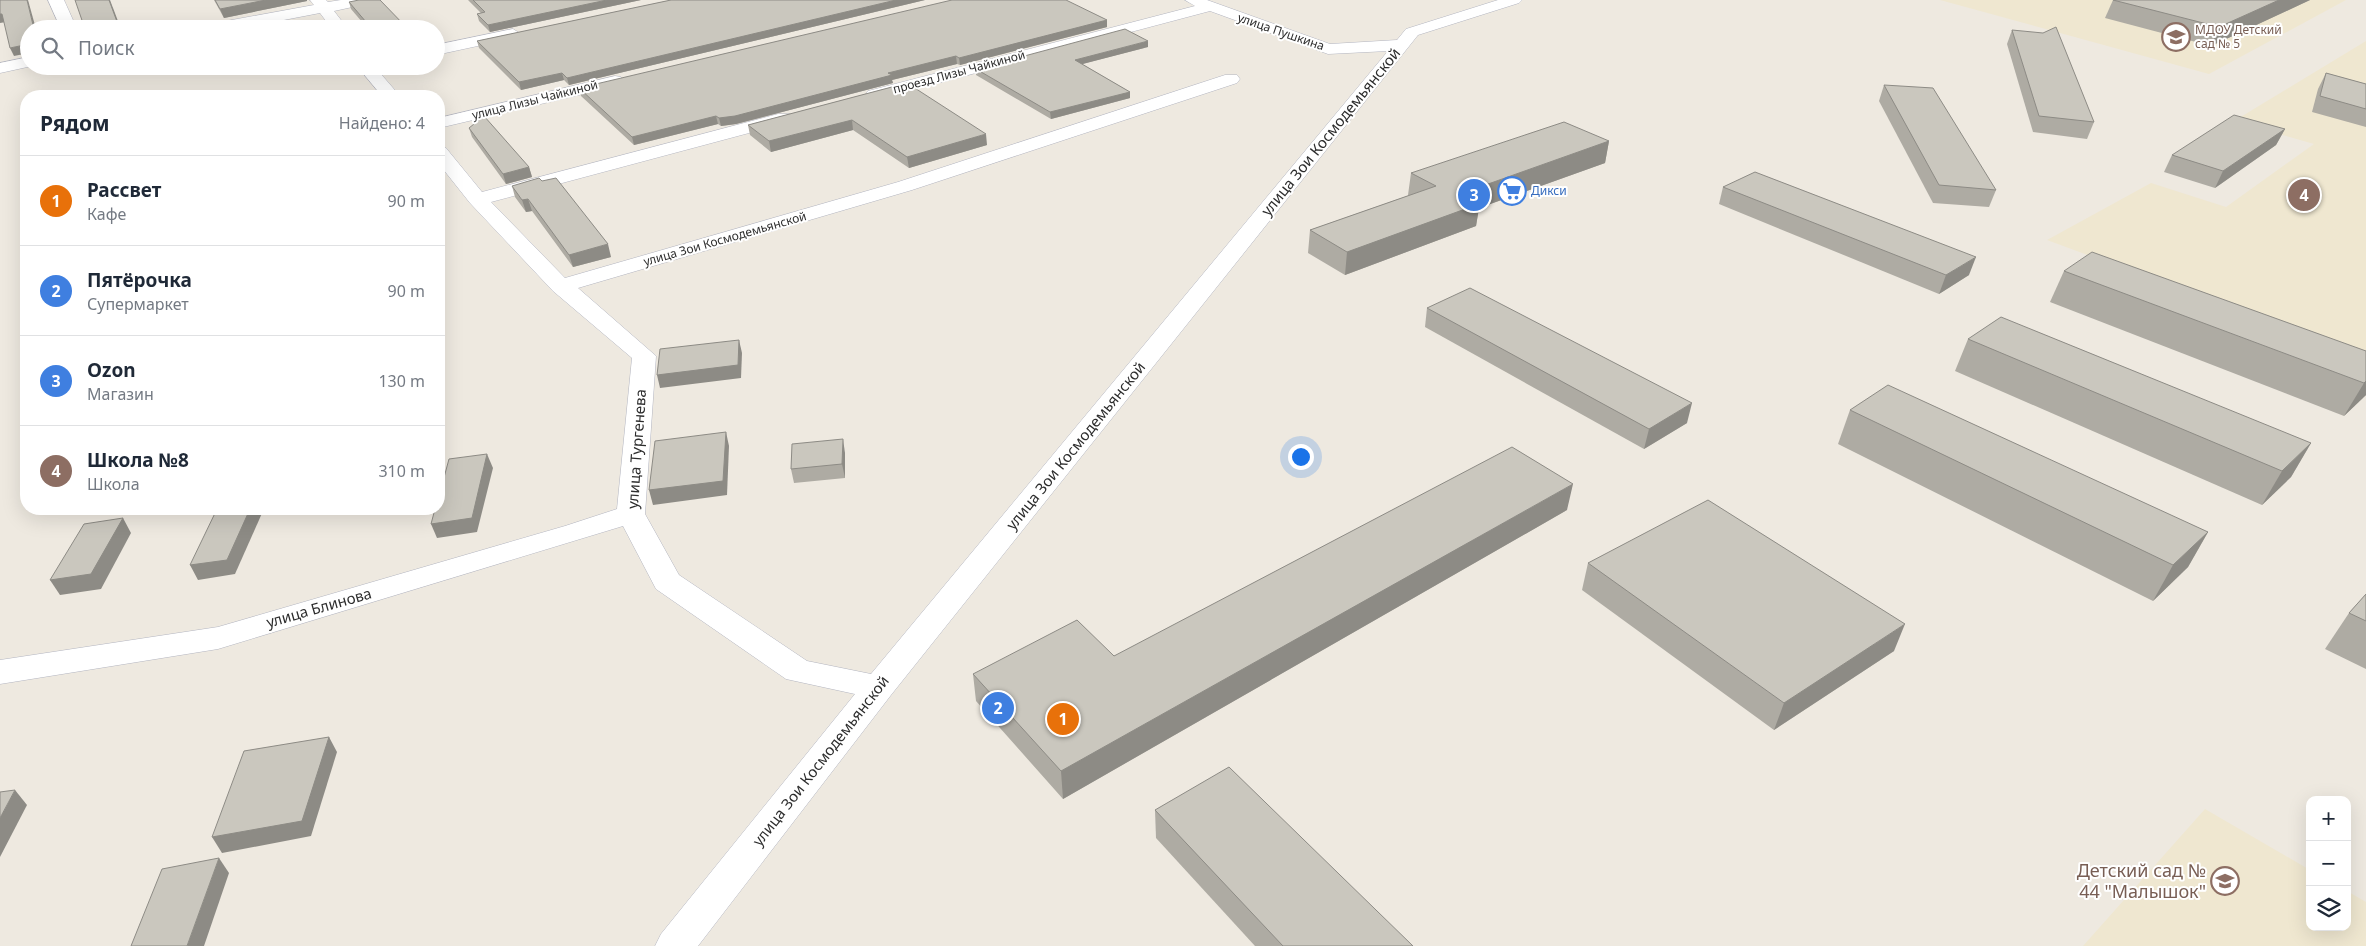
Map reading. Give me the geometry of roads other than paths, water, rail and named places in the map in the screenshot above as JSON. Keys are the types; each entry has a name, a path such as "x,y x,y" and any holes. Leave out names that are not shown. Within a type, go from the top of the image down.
{"street":[{"path":"56,0 64,20"},
{"path":"250,20 322,4 366,0"},
{"name":"улица Зои Космодемьянской","path":"675,946 878,687 1412,32 1514,0"},
{"name":"улица Пушкина","path":"1201,3 1328,49 1402,45"},
{"name":"проезд Лизы Чайкиной","path":"853,100 1201,3"},
{"path":"322,4 334,20"},
{"path":"445,48 531,30"},
{"path":"0,68 20,64"},
{"path":"373,75 386,90"},
{"name":"улица Лизы Чайкиной","path":"445,122 632,77"},
{"name":"улица Зои Космодемьянской","path":"562,286 906,186 1231,79"},
{"path":"477,199 804,113"},
{"name":"улица Тургенева","path":"445,159 477,199 562,286 644,356 631,514 667,582 798,671 878,687"},
{"name":"улица Блинова","path":"0,672 218,638 566,536 631,514"}],"place":[{"name":"МДОУ Детский сад № 5","path":"2176,37"},
{"name":"Дикси","path":"1512,191"},
{"name":"Ozon","path":"1474,195"},
{"name":"Школа №8","path":"2304,195"},
{"name":"Пятёрочка","path":"998,708"},
{"name":"Рассвет","path":"1063,719"},
{"name":"Детский сад № 44 \"Малышок\"","path":"2225,881"}]}
